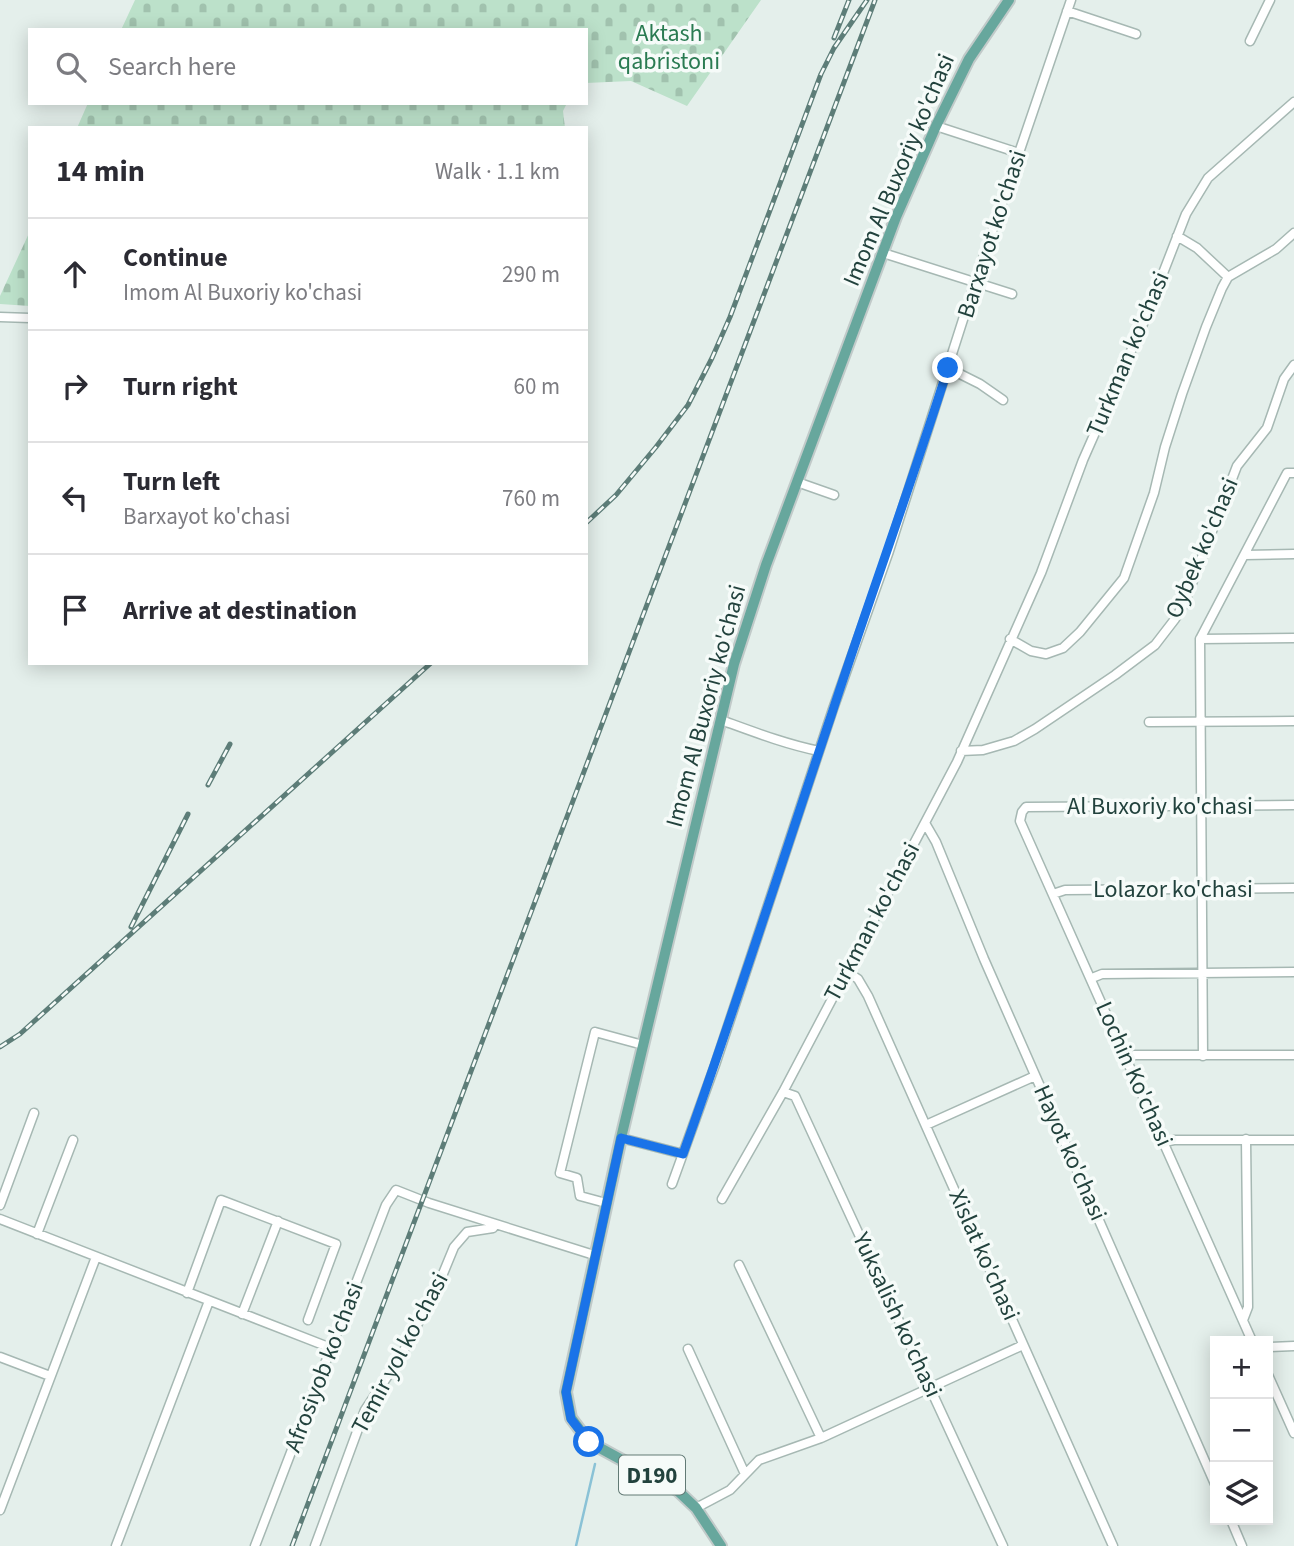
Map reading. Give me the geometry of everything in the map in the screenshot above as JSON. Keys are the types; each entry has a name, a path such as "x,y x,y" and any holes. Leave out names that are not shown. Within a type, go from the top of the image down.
{"main road":[{"name":"Imom Al Buxoriy ko'chasi","path":"696,1508 677,1490 589,1442 571,1419 566,1392 594,1255 734,664 766,565 883,253 936,126 969,59 1009,0"},
{"name":"D190","path":"696,1508 721,1546"}],"street":[{"name":"Barxayot ko'chasi","path":"672,1184 888,554 975,282 1071,0"},
{"path":"1250,41 1270,0"},
{"path":"1068,11 1136,34"},
{"name":"Turkman ko'chasi","path":"722,1199 783,1092 961,751 1041,573 1083,460 1146,317 1186,214 1208,178 1294,102"},
{"path":"936,126 1018,153"},
{"path":"1010,639 1031,651 1046,654 1063,648 1080,632 1124,578 1154,493 1164,447 1202,338 1228,277 1276,248 1294,233"},
{"path":"1177,236 1197,248 1228,277"},
{"path":"883,253 1012,295"},
{"path":"0,317 28,318"},
{"name":"Oybek ko'chasi","path":"961,751 983,750 1014,740 1035,729 1155,645 1184,604 1237,466 1267,428 1284,379 1294,365"},
{"path":"948,368 980,384 1003,400"},
{"path":"1203,1056 1200,639 1287,474 1294,474"},
{"path":"797,482 834,495"},
{"path":"1245,555 1294,554"},
{"path":"1200,639 1294,638"},
{"path":"721,720 752,733 819,751"},
{"path":"1149,722 1294,721"},
{"name":"Al Buxoriy ko'chasi","path":"1026,807 1294,805"},
{"name":"Lochin Ko'chasi","path":"1026,807 1020,821 1250,1336"},
{"name":"Hayot ko'chasi","path":"925,823 936,842 1035,1076 1210,1473"},
{"name":"Lolazor ko'chasi","path":"1053,894 1065,890 1294,888"},
{"name":"Xislat ko'chasi","path":"846,971 858,979 868,996 1113,1546"},
{"path":"1092,978 1102,974 1294,972"},
{"path":"606,1203 580,1196 576,1178 559,1173 595,1032 643,1045"},
{"path":"1126,1058 1134,1055 1294,1055"},
{"path":"926,1125 1035,1076"},
{"name":"Yuksalish ko'chasi","path":"783,1092 795,1097 1003,1546"},
{"path":"0,1205 34,1113"},
{"path":"621,1138 683,1154"},
{"path":"1243,1320 1248,1307 1246,1139"},
{"path":"37,1234 73,1140"},
{"path":"1164,1142 1294,1140"},
{"name":"Afrosiyob ko'chasi","path":"255,1546 386,1205 396,1190 495,1224"},
{"path":"187,1293 222,1200 336,1244 308,1320"},
{"path":"0,1219 331,1348"},
{"path":"242,1314 278,1221"},
{"path":"495,1224 594,1255"},
{"name":"Temir yol ko'chasi","path":"315,1546 365,1410 401,1356 440,1281 454,1247 467,1232 488,1230 495,1224"},
{"path":"0,1510 96,1257"},
{"path":"739,1265 821,1438"},
{"path":"116,1546 209,1301"},
{"path":"696,1508 730,1490 759,1460 821,1438 1023,1345"},
{"path":"1273,1347 1294,1346"},
{"path":"688,1349 745,1474"},
{"path":"0,1357 50,1377"},
{"path":"1273,1386 1294,1433"},
{"path":"1233,1525 1242,1546"}],"green space":[{"name":"Aktash qabristoni","path":"135,0 761,0 687,106 631,81 588,83 588,28 122,28"},
{"name":"Aktash qabristoni","path":"87,105 566,105 563,111 565,126 78,126"},
{"path":"28,235 28,306 0,304 0,296"}],"waterway":[{"path":"576,1546 595,1464"}],"railway":[{"path":"834,38 849,0"},
{"path":"588,521 616,495 688,405 730,317 821,74 834,48 867,0"},
{"path":"292,1546 875,0"},
{"path":"0,1047 20,1034 429,665"},
{"path":"208,785 230,744"},
{"path":"131,927 188,814"}],"route":[{"path":"589,1442 571,1419 566,1392 621,1138 683,1154 888,554 948,368"}]}
